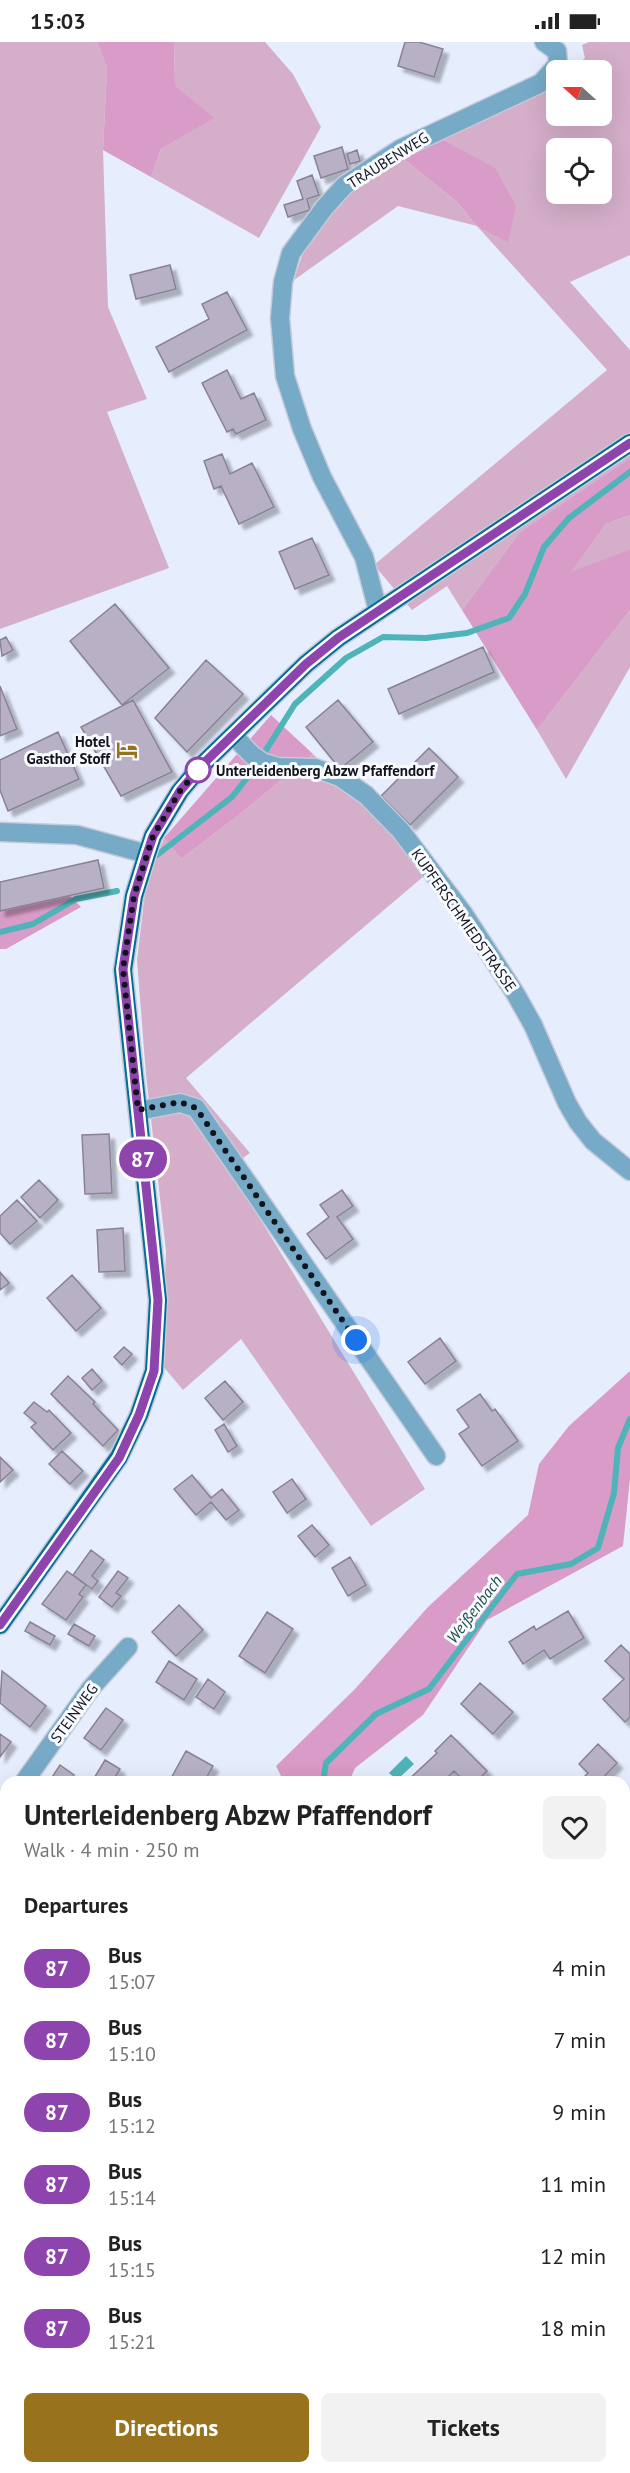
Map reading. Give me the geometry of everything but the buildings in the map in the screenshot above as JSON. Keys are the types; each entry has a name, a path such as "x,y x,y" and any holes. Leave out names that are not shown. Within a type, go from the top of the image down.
{"main road":[{"path":"0,1625 119,1458 139,1415 154,1371 158,1300 123,969 134,896 153,836 180,791 203,764 306,664 338,638 630,443"}],"street":[{"name":"TRAUBENWEG","path":"378,611 364,557 322,477 302,429 285,376 280,318 283,282 291,253 325,207 345,185 400,149 541,83 558,64 556,51 544,42"},
{"name":"KUPFERSCHMIEDSTRASSE","path":"233,735 258,759 278,767 315,768 340,777 366,795 401,831 463,913 515,993 533,1025 567,1103 578,1122 593,1141 630,1171"},
{"path":"0,832 76,835 147,854"},
{"path":"138,1110 180,1102 196,1108 436,1456"},
{"name":"STEINWEG","path":"28,1776 91,1688 128,1647"}],"shaded area":[{"path":"0,42 97,42 107,68 103,150 108,307 147,399 107,412 169,568 0,629"},
{"path":"97,42 174,42 175,85 214,118 161,149 151,177 103,150 107,68"},
{"path":"174,42 265,42 293,74 321,127 259,238 151,177 161,149 213,118 175,85"},
{"path":"589,42 630,42 630,255 570,282 630,350 630,458 520,532 462,610 447,586 412,610 374,565 607,370 477,226 439,138 546,89 546,126 612,126 612,60 582,60 585,58 582,45"},
{"path":"439,138 495,168 516,206 508,242 477,226 456,201 395,152"},
{"path":"395,152 456,201 477,226 398,206 294,280 304,249 344,192"},
{"path":"630,458 630,515 606,524 571,572 630,549 630,610 537,730 462,610 520,532"},
{"path":"630,515 630,549 570,573 606,524"},
{"path":"630,610 630,667 566,779 537,730"},
{"path":"271,715 313,754 181,859 164,838"},
{"path":"313,754 406,849 424,876 186,1078 250,1153 229,1168 425,1489 371,1526 241,1339 183,1390 162,1365 166,1251 146,1075 137,960 146,885 164,838 181,859"},
{"path":"70,896 81,907 6,949 0,949 0,911"},
{"path":"630,1371 630,1479 623,1546 487,1620 423,1715 355,1768 352,1776 281,1776 276,1766 355,1689 428,1607 528,1515 539,1464 569,1426"}],"water":[{"path":"406,1756 414,1764 401,1776 392,1776 389,1773"}],"waterway":[{"path":"157,855 232,797 254,769 295,704 346,658 383,637 426,638 467,633 509,618 525,594 544,547 569,518 630,472"},
{"path":"0,932 33,924 76,899 117,891"},
{"name":"Weißenbach","path":"324,1776 326,1763 376,1714 429,1689 517,1574 571,1564 598,1548 614,1493 618,1448 630,1419"}],"bus line":[{"name":"87","path":"0,1625 119,1458 139,1415 154,1371 158,1300 123,969 134,896 153,836 180,791 203,764 306,664 338,638 630,443"}],"place":[{"name":"Hotel Gasthof Stoff","path":"127,750"},
{"name":"Unterleidenberg Abzw Pfaffendorf","path":"198,770"}],"route":[{"path":"198,770 203,764 180,791 153,836 134,896 123,969 138,1110 180,1102 196,1108 356,1340"}]}
